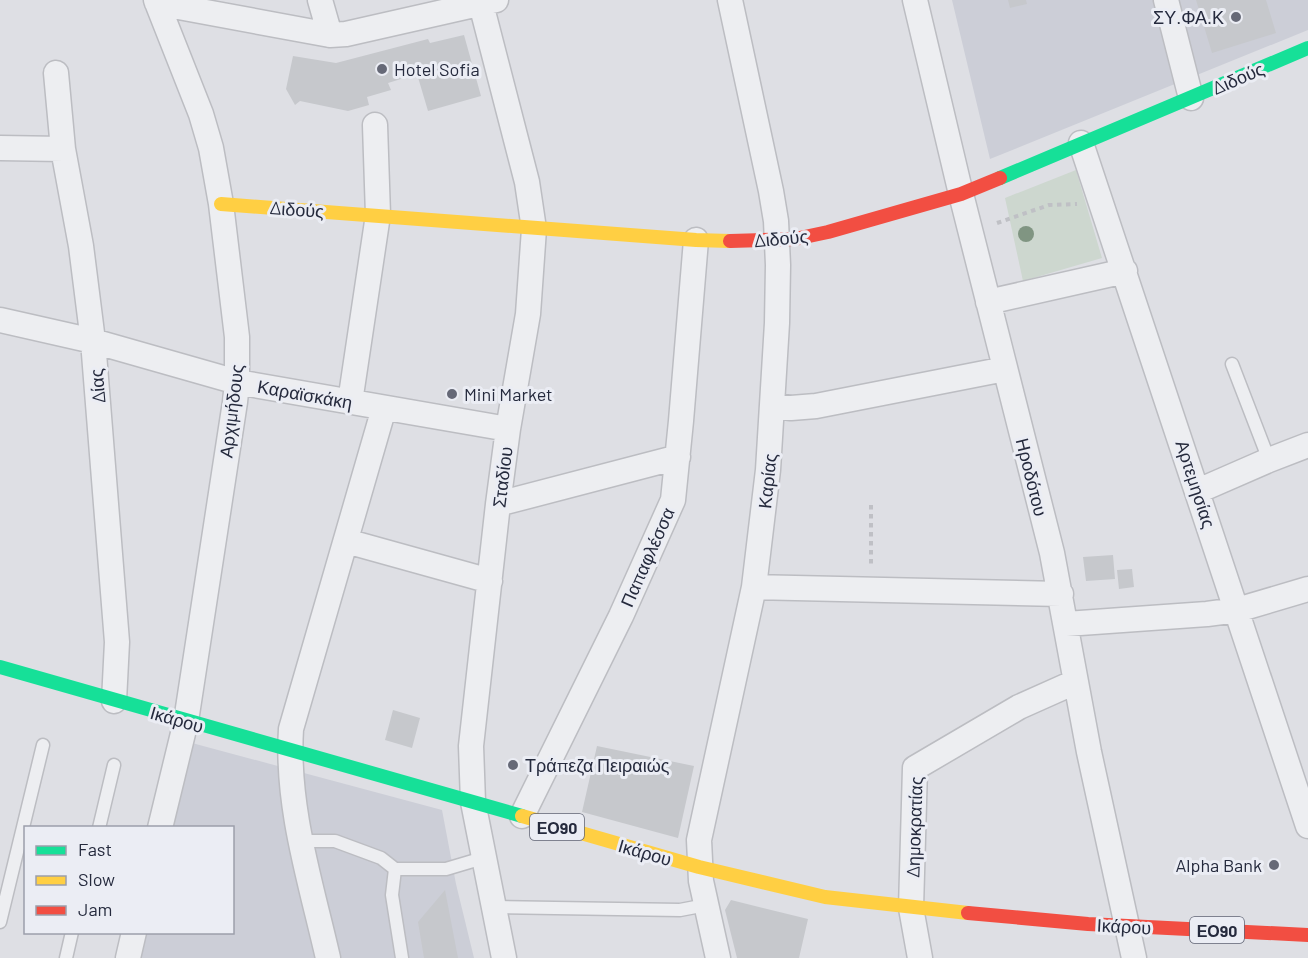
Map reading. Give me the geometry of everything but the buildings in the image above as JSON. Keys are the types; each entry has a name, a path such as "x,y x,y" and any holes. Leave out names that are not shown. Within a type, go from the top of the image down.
{"main road":[{"name":"Διδούς","path":"221,204 696,240 777,241 828,232 961,194 1308,48"},
{"name":"Ικάρου","path":"0,667 699,867 825,897 911,908 1126,926 1308,935"}],"street":[{"path":"320,0 330,35"},
{"name":"Καρίας","path":"717,958 699,867 699,840 754,587 774,406 778,289 777,241 771,191 730,0"},
{"name":"Ηροδότου","path":"915,0 1060,594 1075,682 1134,958"},
{"path":"1166,0 1191,98"},
{"path":"157,2 330,35 346,34 486,1"},
{"name":"Σταδίου","path":"486,1 527,182 534,229 528,314 508,429 498,504 471,746 473,802 504,958"},
{"name":"Αρχιμήδους","path":"157,2 201,114 211,148 221,204 237,337 237,382 186,722 160,826"},
{"name":"Δίας","path":"56,74 63,149 81,246 93,341 117,642 114,700"},
{"path":"350,402 378,215 375,125"},
{"name":"Αρτεμησίας","path":"1081,143 1308,826"},
{"path":"0,148 63,149"},
{"name":"Παπαφλέσσα","path":"522,816 576,711 670,511 678,458 696,240"},
{"path":"988,302 1125,271"},
{"name":"Καραϊσκάκη","path":"0,320 93,341 237,382 508,429"},
{"path":"774,406 791,408 816,406 1005,369"},
{"path":"328,958 292,797 291,729 384,408"},
{"path":"1198,491 1269,460 1308,446"},
{"path":"498,504 678,458"},
{"path":"346,541 490,581"},
{"path":"754,587 1060,594"},
{"path":"1066,624 1170,618 1237,610 1308,589"},
{"name":"Δημοκρατίας","path":"920,958 911,908 915,768 1019,707 1075,682"},
{"path":"128,958 134,934"}],"lane":[{"path":"1232,364 1269,460"},
{"path":"0,922 43,745"},
{"path":"99,826 114,765"},
{"path":"301,841 335,841 381,858 395,869 446,869 483,858"},
{"path":"395,869 392,895 402,958"},
{"path":"494,906 680,910 706,905"},
{"path":"66,958 72,934"}],"path":[{"path":"997,223 1049,206 1102,203"},
{"path":"871,505 872,589"}],"shaded area":[{"path":"952,0 1308,0 1308,30 990,159"},
{"path":"1076,170 1102,258 1023,281 1005,198"},
{"path":"192,743 442,810 456,884 474,958 139,958 145,934 234,934 234,826 171,826"}],"traffic: fast":[{"path":"1000,178 1308,48"},
{"path":"0,667 522,816"}],"traffic: slow":[{"path":"221,204 730,241"},
{"path":"522,816 699,867 825,897 968,913"}],"traffic: jam":[{"path":"730,241 795,239 828,232 961,194 1000,178"},
{"path":"968,913 1088,924 1308,935"}],"place":[{"name":"ΣΥ.ΦΑ.Κ","path":"1236,17"},
{"name":"Hotel Sofia","path":"382,69"},
{"name":"Mini Market","path":"452,394"},
{"name":"Τράπεζα Πειραιώς","path":"513,765"},
{"name":"Alpha Bank","path":"1274,865"}]}
